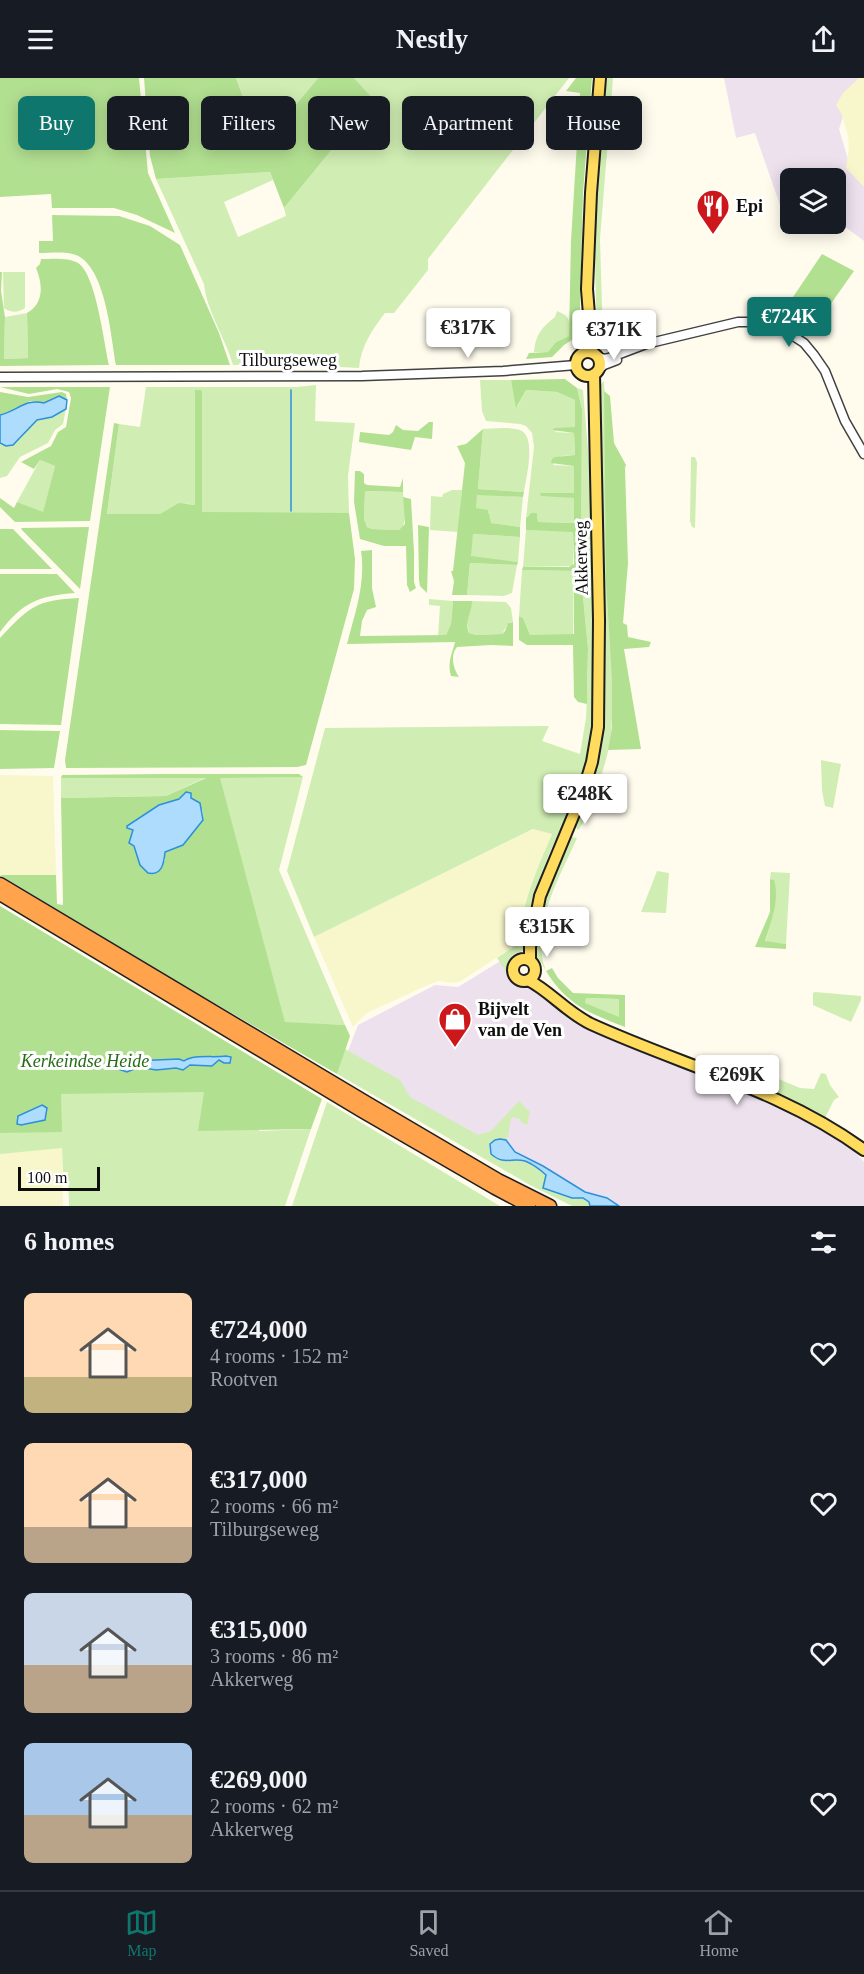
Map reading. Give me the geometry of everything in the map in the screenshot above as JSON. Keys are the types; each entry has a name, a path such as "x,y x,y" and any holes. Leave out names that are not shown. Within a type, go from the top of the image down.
{"highway":[{"path":"0,884 498,1180 550,1206"},
{"path":"0,894 362,1111 529,1206"}],"main road":[{"path":"591,354 578,357 576,365 578,371 592,374 600,363 591,354 588,310 591,193 600,78"},
{"name":"Akkerweg","path":"526,959 540,896 587,761 598,691 599,620 592,374"},
{"path":"526,959 534,964 531,977 519,980 513,972 515,962 526,959"},
{"path":"531,977 548,994 580,1019 792,1106 842,1134 864,1150"}],"street":[{"path":"591,354 609,358 635,348 738,322 756,322 781,328 792,334 814,355 825,371 845,421 864,454"},
{"path":"592,374 635,348"},
{"name":"Tilburgseweg","path":"0,377 385,375 503,371 576,365"}],"shaded area":[{"path":"724,78 864,78 845,111 839,129 852,173 864,184 864,241 846,228 846,168 780,168 780,205 755,133 736,138"},
{"path":"859,78 864,78 864,187 846,168 848,136 842,115 836,105 843,93"},
{"path":"0,775 53,776 56,875 0,875"},
{"path":"534,829 552,834 526,900 519,943 461,981 454,983 439,981 430,984 367,1013 353,1027 314,937"},
{"path":"502,960 577,1017 836,1131 864,1162 864,1206 602,1206 340,1072 358,1025 435,985 458,987"},
{"path":"62,1132 63,1206 0,1206 0,1133"}],"green space":[{"path":"0,78 139,78 141,96 107,96 107,150 146,150 148,173 175,233 137,215 114,208 52,208 51,194 0,197"},
{"path":"144,78 236,78 243,96 201,96 201,150 296,150 296,105 318,78 354,78 370,96 308,96 308,150 331,150 284,208 270,172 156,179 150,150 189,150 189,96 145,96"},
{"path":"236,78 318,78 296,105 296,96 243,96"},
{"path":"354,78 569,78 555,96 546,96 546,108 534,123 534,96 402,96 402,150 513,150 428,259 428,270 394,313 385,313 380,319 365,345 359,368 288,364 233,365 212,315 204,284 156,179 270,172 273,180 224,202 238,237 286,216 284,208 331,150 390,150 390,96 369,96"},
{"path":"576,78 592,78 591,96 580,96 580,93 566,91"},
{"path":"607,78 613,78 612,96 605,96"},
{"path":"577,150 586,150 579,342 575,338 552,357 526,359 529,353 548,352 556,342 569,336 571,241"},
{"path":"599,150 607,150 600,239 603,339 597,340 594,222"},
{"path":"52,215 119,216 150,226 180,245 219,333 230,365 116,365 105,304 94,273 86,262 76,255 39,253 39,241 53,241"},
{"path":"822,254 854,271 823,315 793,297"},
{"path":"41,259 70,260 78,263 84,270 94,294 109,365 0,366 0,272 2,272 1,291 5,317 4,359 28,358 27,313 33,309 39,299 41,287 36,268"},
{"path":"3,272 25,272 25,308 22,310 12,312 4,308"},
{"path":"557,311 569,320 569,336 556,342 549,352 534,352 538,336 555,317"},
{"path":"27,313 28,358 4,359 5,317"},
{"path":"565,379 577,388 582,409 581,577 588,648 587,704 578,702 574,697 573,645 527,645 519,640 519,616 523,618 530,635 574,634 574,571 522,570 523,567 569,567 574,564 573,532 526,530 526,518 531,513 537,513 538,522 574,523 574,498 541,496 540,493 574,493 574,466 551,463 555,457 575,455 574,433 553,430 554,428 575,427 575,400 557,392 526,390 516,408 511,380"},
{"path":"480,380 511,380 517,407 526,390 557,392 575,400 575,427 553,432 574,433 575,455 561,456 553,465 574,466 574,493 540,493 574,498 574,523 538,522 537,514 531,513 526,518 534,447 532,433 526,426 520,424 486,421 482,411"},
{"path":"604,381 606,556 613,681 612,721 609,749 602,774 587,814 578,830 575,821 596,761 596,386"},
{"path":"316,385 315,421 355,423 348,476 349,513 202,513 202,392 195,505 182,504 165,513 154,515 107,514 119,424 140,427 146,387"},
{"path":"0,387 110,387 90,521 15,522 0,507 0,498 14,508 17,502 43,512 55,466 40,460 34,469 21,462 51,446 58,432 66,427 71,398 69,392 57,389 29,394"},
{"path":"577,388 583,390 595,534 594,710 584,770 533,898 527,920 523,951 510,958 506,972 497,958 519,943 526,901 552,834 533,829 314,937 287,871 325,728 549,726 542,741 580,754 586,718 588,648 581,577 582,409"},
{"path":"195,390 202,392 202,512 349,513 355,559 354,589 306,765 297,767 66,768 65,760 114,423 119,424 107,514 160,514 179,503 195,505"},
{"path":"604,391 610,396 614,443 626,465 628,563 623,623 627,625 628,637 651,642 649,647 624,649 641,749 608,750 612,727 612,680 606,580"},
{"path":"0,392 28,397 62,392 66,394 67,400 59,396 44,403 30,401 10,413 0,415"},
{"path":"66,409 63,424 55,430 48,443 20,457 7,476 0,478 0,443 6,446 20,439 37,420 52,417"},
{"path":"429,422 433,422 432,439 415,437 411,450 359,442 360,432 389,435 396,425 403,430 418,431"},
{"path":"483,429 514,429 522,431 526,436 529,460 524,492 478,489"},
{"path":"483,429 478,489 524,492 523,497 477,495 476,508 488,510 491,523 520,527 520,537 473,534 471,556 518,562 517,565 470,563 467,595 452,595 454,581 451,571 453,571 465,463 457,446 466,444"},
{"path":"691,457 695,457 697,462 695,528 692,527 690,521"},
{"path":"40,460 55,466 43,513 17,502"},
{"path":"355,471 364,474 364,483 367,485 400,487 403,478 403,492 365,491 364,519 367,527 372,529 399,530 405,524 403,497 411,499 416,588 410,592 407,585 406,546 384,546 360,539 354,502"},
{"path":"452,490 462,490 458,532 430,530 431,496 442,497 443,494"},
{"path":"365,491 403,492 405,517 403,528 399,530 367,527 364,519"},
{"path":"477,494 523,497 520,527 491,523 489,512 475,508"},
{"path":"418,525 429,527 427,593 420,586 419,580"},
{"path":"89,527 80,589 21,529 22,528"},
{"path":"0,529 13,529 52,569 0,569"},
{"path":"526,530 573,531 573,566 523,567"},
{"path":"473,534 520,537 518,562 472,557 470,553"},
{"path":"372,550 372,588 376,607 367,610 362,621 360,636 446,635 451,624 453,601 472,601 467,625 469,633 502,634 508,623 513,622 513,646 457,647 453,662 459,677 451,676 450,671 450,659 455,642 347,644 361,586 361,551"},
{"path":"470,563 517,565 512,593 504,596 467,595"},
{"path":"522,570 574,571 573,635 530,635 523,618 519,616"},
{"path":"0,574 57,574 75,593 51,596 32,602 16,614 0,632"},
{"path":"79,598 61,725 0,724 0,638 34,607 53,601"},
{"path":"429,599 453,601 451,624 446,635 438,636 440,606 429,605"},
{"path":"472,601 506,602 511,608 513,622 509,622 502,634 469,633 467,622"},
{"path":"0,730 60,731 54,768 0,769"},
{"path":"821,760 841,764 833,808 825,806"},
{"path":"299,774 303,777 220,778 285,1022 345,1025 350,1036 337,1074 0,875 56,875 57,904 63,905 61,798 166,796 206,778 61,778 62,775","holes":["184,793 201,807 203,820 180,847 173,847 165,852 165,861 139,861 136,849 129,843 133,830 129,824 159,805 179,799"]},
{"path":"207,777 166,796 61,798 61,778"},
{"path":"219,777 303,777 279,870 345,1025 285,1023"},
{"path":"572,837 577,838 555,886 544,920 541,938 546,971 539,959 532,953 536,921 567,840"},
{"path":"657,871 669,873 666,913 641,912"},
{"path":"771,872 790,873 786,944 765,942 774,903"},
{"path":"770,879 774,880 776,895 765,941 786,944 786,949 755,947 770,912"},
{"name":"Kerkeindse Heide","path":"0,906 322,1099 311,1129 198,1131 204,1092 61,1094 62,1132 0,1133","holes":["226,1056 224,1063 219,1060 209,1065 192,1065 183,1070 176,1068 156,1070 142,1067 132,1070 118,1069 119,1065 132,1061 178,1059 184,1061"]},
{"name":"Kerkeindse Heide","path":"0,912 260,1131 311,1129 285,1206 69,1206 68,1172 63,1172 62,1148 0,1154"},
{"path":"552,968 558,978 573,993 625,995 625,1027 600,1017 571,1000 546,971","holes":["586,998 619,999 619,1017 585,1003"]},
{"path":"813,993 861,996 851,1022 813,1005"},
{"path":"586,998 619,999 619,1018 584,1003"},
{"path":"345,1049 400,1080 410,1097 478,1135 491,1131 519,1101 530,1112 527,1125 520,1119 512,1117 506,1140 500,1139 490,1144 489,1148 499,1159 521,1160 538,1168 546,1175 543,1188 583,1198 589,1202 590,1206 572,1206 530,1185 337,1074"},
{"path":"734,1060 800,1088 814,1089 821,1073 826,1074 830,1085 839,1097 834,1100 824,1120 729,1075"},
{"path":"327,1102 500,1206 292,1206"}],"water":[{"path":"59,396 67,400 66,409 52,417 37,420 13,445 6,446 0,443 0,415 32,402 44,403"},
{"path":"186,792 191,793 191,798 200,803 203,820 183,845 165,852 159,871 148,873 140,865 134,846 129,843 133,830 127,826 159,805 179,799"},
{"path":"198,1057 231,1057 230,1063 219,1060 212,1066 190,1065 183,1070 176,1068 156,1070 139,1067 127,1072 118,1069 119,1065 132,1061 179,1059 184,1061"},
{"path":"42,1105 47,1108 45,1120 17,1124 18,1116"},
{"path":"500,1139 506,1140 515,1152 585,1192 607,1198 619,1206 590,1206 589,1202 583,1198 572,1198 543,1188 546,1175 536,1167 520,1160 500,1160 491,1154 490,1144"}],"waterway":[{"path":"291,390 291,511"}],"place":[{"name":"Epi","path":"713,235"},
{"name":"Bijvelt van de Ven","path":"455,1048"}]}
